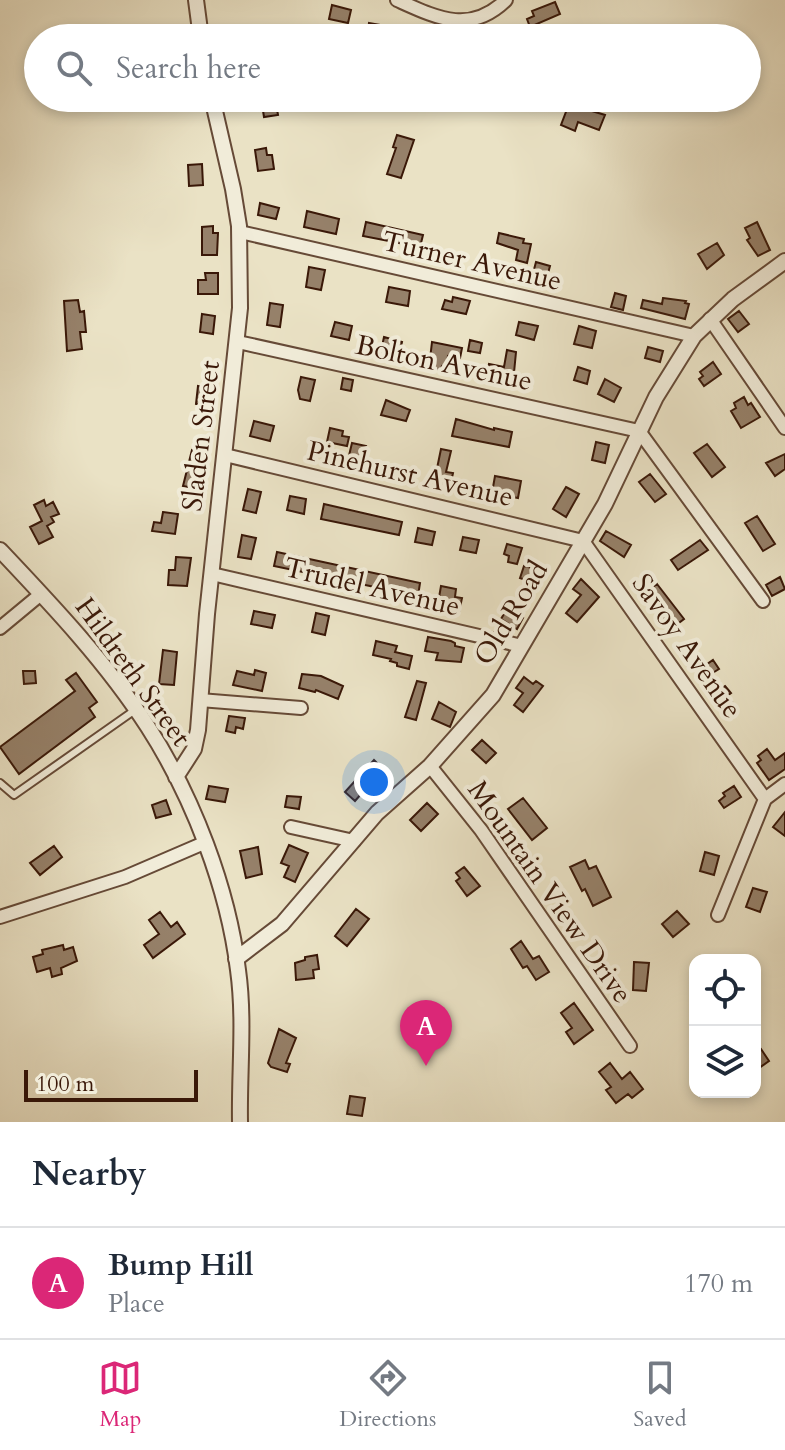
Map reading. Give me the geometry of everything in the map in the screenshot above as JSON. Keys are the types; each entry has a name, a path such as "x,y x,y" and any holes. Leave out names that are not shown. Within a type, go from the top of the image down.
{"street":[{"path":"196,0 199,24"},
{"path":"397,0 439,18 468,21 493,13 506,0"},
{"name":"Sladen Street","path":"176,777 194,749 198,730 238,342 240,232 215,112"},
{"name":"Turner Avenue","path":"240,232 694,336"},
{"name":"Old Road","path":"236,959 282,924 388,802 430,766 493,695 605,504 656,397 694,336 733,299 785,261"},
{"path":"710,319 785,428"},
{"name":"Bolton Avenue","path":"238,342 639,431"},
{"path":"639,431 763,601"},
{"name":"Pinehurst Avenue","path":"225,455 583,541"},
{"name":"Savoy Avenue","path":"583,541 765,799"},
{"name":"Hildreth Street","path":"0,550 96,658 135,710 176,777 204,843 230,918 236,959 241,1018 240,1122"},
{"name":"Trudel Avenue","path":"212,574 522,646"},
{"path":"0,628 41,594"},
{"path":"200,700 301,708"},
{"name":"Mountain View Drive","path":"430,766 481,830 630,1046"},
{"path":"718,915 765,799 785,784"},
{"path":"291,827 354,841"},
{"path":"0,917 125,877 204,843"}],"lane":[{"path":"0,783 14,795 135,710"}],"building":[{"path":"555,2 560,14 537,24 529,24 527,19 534,16 532,11"},
{"path":"332,5 351,10 348,23 329,19"},
{"path":"263,112 277,112 278,115 264,117"},
{"path":"566,112 605,115 599,130 578,122 575,131 561,125"},
{"path":"397,135 414,140 401,178 387,174"},
{"path":"266,148 267,155 272,155 274,169 258,171 255,150"},
{"path":"202,164 203,185 189,186 188,165"},
{"path":"260,203 279,208 276,219 258,215"},
{"path":"307,211 339,219 336,234 304,227"},
{"path":"366,222 423,235 420,247 363,236"},
{"path":"757,222 770,250 758,256 747,240 750,238 745,228"},
{"path":"213,226 213,233 218,233 217,255 202,255 202,227"},
{"path":"499,233 524,239 523,243 531,244 527,263 516,260 518,250 497,243"},
{"path":"717,243 724,255 707,269 698,254"},
{"path":"536,262 550,266 546,281 532,277"},
{"path":"309,267 325,270 321,290 306,287"},
{"path":"205,273 218,273 218,294 198,294 198,280 206,280"},
{"path":"389,287 410,291 408,306 386,302"},
{"path":"615,293 626,296 623,310 611,307"},
{"path":"453,297 470,301 466,314 442,309 445,300 452,302"},
{"path":"663,298 686,301 689,304 685,319 641,308 643,300 662,304"},
{"path":"78,300 80,312 84,311 86,332 80,332 82,349 67,351 64,301"},
{"path":"270,303 283,305 280,327 267,325"},
{"path":"739,311 749,324 738,332 728,319"},
{"path":"202,314 215,316 213,334 200,332"},
{"path":"335,322 352,326 349,340 331,336"},
{"path":"519,322 538,326 534,340 516,335"},
{"path":"579,326 596,331 592,348 574,344"},
{"path":"384,337 402,342 399,355 381,351"},
{"path":"470,340 482,343 480,353 468,351"},
{"path":"432,342 462,348 460,358 448,356 446,367 442,366 441,370 429,368"},
{"path":"648,347 663,351 660,362 645,358"},
{"path":"507,350 516,352 513,383 486,377 489,364 504,367"},
{"path":"713,362 721,374 704,386 699,379 703,376 700,372"},
{"path":"578,367 590,371 587,384 574,380"},
{"path":"301,377 315,380 310,401 300,399 298,390"},
{"path":"343,378 353,380 351,391 341,389"},
{"path":"605,379 621,388 614,402 598,394"},
{"path":"198,386 212,388 210,406 196,404"},
{"path":"744,397 760,417 741,428 731,411 736,408 734,403"},
{"path":"386,400 410,410 406,421 381,415"},
{"path":"456,419 512,432 509,447 452,436"},
{"path":"254,421 274,426 270,441 250,436"},
{"path":"330,428 343,431 342,436 349,437 347,446 327,442"},
{"path":"596,442 609,445 605,463 592,460"},
{"path":"352,443 366,446 361,467 347,464"},
{"path":"707,444 725,467 712,477 694,453"},
{"path":"441,449 451,451 446,472 453,473 450,487 434,483"},
{"path":"192,450 205,452 198,489 183,486"},
{"path":"785,454 785,469 775,476 766,463"},
{"path":"650,474 666,494 655,502 639,482"},
{"path":"495,476 521,481 518,498 492,493"},
{"path":"566,487 579,494 566,517 553,509"},
{"path":"248,489 261,492 256,513 243,510"},
{"path":"290,496 306,499 304,514 287,510"},
{"path":"44,500 46,506 53,502 59,514 51,517 54,522 47,526 53,537 39,544 30,527 42,521 34,505"},
{"path":"324,504 402,522 399,535 321,519"},
{"path":"163,512 178,514 175,534 152,531 154,522 161,523"},
{"path":"757,516 775,544 763,551 745,523"},
{"path":"418,528 435,532 432,545 415,542"},
{"path":"606,531 631,545 624,557 600,541"},
{"path":"242,535 256,538 251,559 238,557"},
{"path":"463,537 479,540 476,553 460,550"},
{"path":"700,540 708,550 678,570 671,560"},
{"path":"507,544 522,548 517,564 508,562 509,556 504,554"},
{"path":"277,552 420,583 418,596 274,566"},
{"path":"176,557 191,558 187,586 168,585 169,570 175,570"},
{"path":"524,566 536,569 532,582 520,578"},
{"path":"780,577 785,589 772,596 766,585"},
{"path":"581,579 599,597 577,622 566,613 581,595 573,589"},
{"path":"657,584 684,619 672,628 642,595"},
{"path":"441,586 456,589 455,597 462,598 459,612 437,609"},
{"path":"507,609 523,618 517,629 501,619"},
{"path":"254,611 275,615 272,628 251,624"},
{"path":"316,613 329,616 325,635 312,632"},
{"path":"428,637 451,641 455,646 464,648 461,662 436,660 438,653 425,651"},
{"path":"376,641 397,646 395,652 412,656 409,669 397,666 391,659 373,655"},
{"path":"163,650 177,652 174,685 159,684"},
{"path":"713,660 719,669 706,677 700,669"},
{"path":"255,670 266,673 262,691 233,685 237,671 254,675"},
{"path":"23,671 35,671 36,683 24,684"},
{"path":"76,673 97,702 89,708 95,717 19,774 0,747 75,691 66,680"},
{"path":"302,674 321,676 343,686 338,699 316,690 299,688"},
{"path":"524,677 533,684 536,681 543,686 523,712 514,705 523,693 516,688"},
{"path":"417,681 426,683 416,720 405,717"},
{"path":"725,686 731,693 727,696 732,702 721,709 711,696"},
{"path":"439,702 456,712 450,727 432,719"},
{"path":"229,716 245,718 243,729 236,727 235,733 226,731"},
{"path":"482,740 496,753 486,763 472,750"},
{"path":"767,749 775,760 785,753 785,769 769,780 757,763 761,760 758,756"},
{"path":"374,760 383,769 355,801 345,792"},
{"path":"209,786 228,789 225,802 206,799"},
{"path":"734,786 741,797 724,808 719,801 725,796 723,793"},
{"path":"287,796 301,797 299,809 285,807"},
{"path":"523,798 547,828 532,840 508,809"},
{"path":"166,800 171,814 156,818 152,805"},
{"path":"427,803 438,814 421,831 410,820"},
{"path":"785,812 785,836 773,827"},
{"path":"289,845 308,853 295,882 284,877 289,866 281,863"},
{"path":"54,846 62,857 40,875 30,863"},
{"path":"258,847 262,874 246,878 240,851"},
{"path":"705,852 719,856 714,875 700,871"},
{"path":"585,860 589,869 596,866 611,897 593,906 570,867"},
{"path":"464,867 480,886 467,896 456,881 460,878 456,873"},
{"path":"753,888 767,892 760,912 746,907"},
{"path":"356,909 369,919 347,946 335,936"},
{"path":"677,911 689,924 673,937 662,924"},
{"path":"160,912 171,927 177,922 185,934 153,958 144,945 159,934 149,920"},
{"path":"521,941 533,959 539,956 549,972 536,980 527,966 523,968 511,949"},
{"path":"63,945 64,950 73,947 77,961 61,968 62,974 52,977 50,968 37,972 33,957 43,954 42,950"},
{"path":"317,955 319,969 313,970 314,978 296,980 295,963"},
{"path":"634,962 649,963 646,991 633,990"},
{"path":"574,1003 593,1030 574,1044 566,1032 572,1028 561,1013"},
{"path":"279,1029 296,1038 286,1063 290,1064 287,1072 268,1063"},
{"path":"761,1049 769,1061 761,1067"},
{"path":"610,1063 622,1079 630,1072 643,1089 632,1098 628,1094 616,1103 606,1090 611,1087 599,1072"},
{"path":"350,1096 365,1098 362,1116 347,1114"}],"place":[{"name":"Bump Hill","path":"426,1066"}]}
